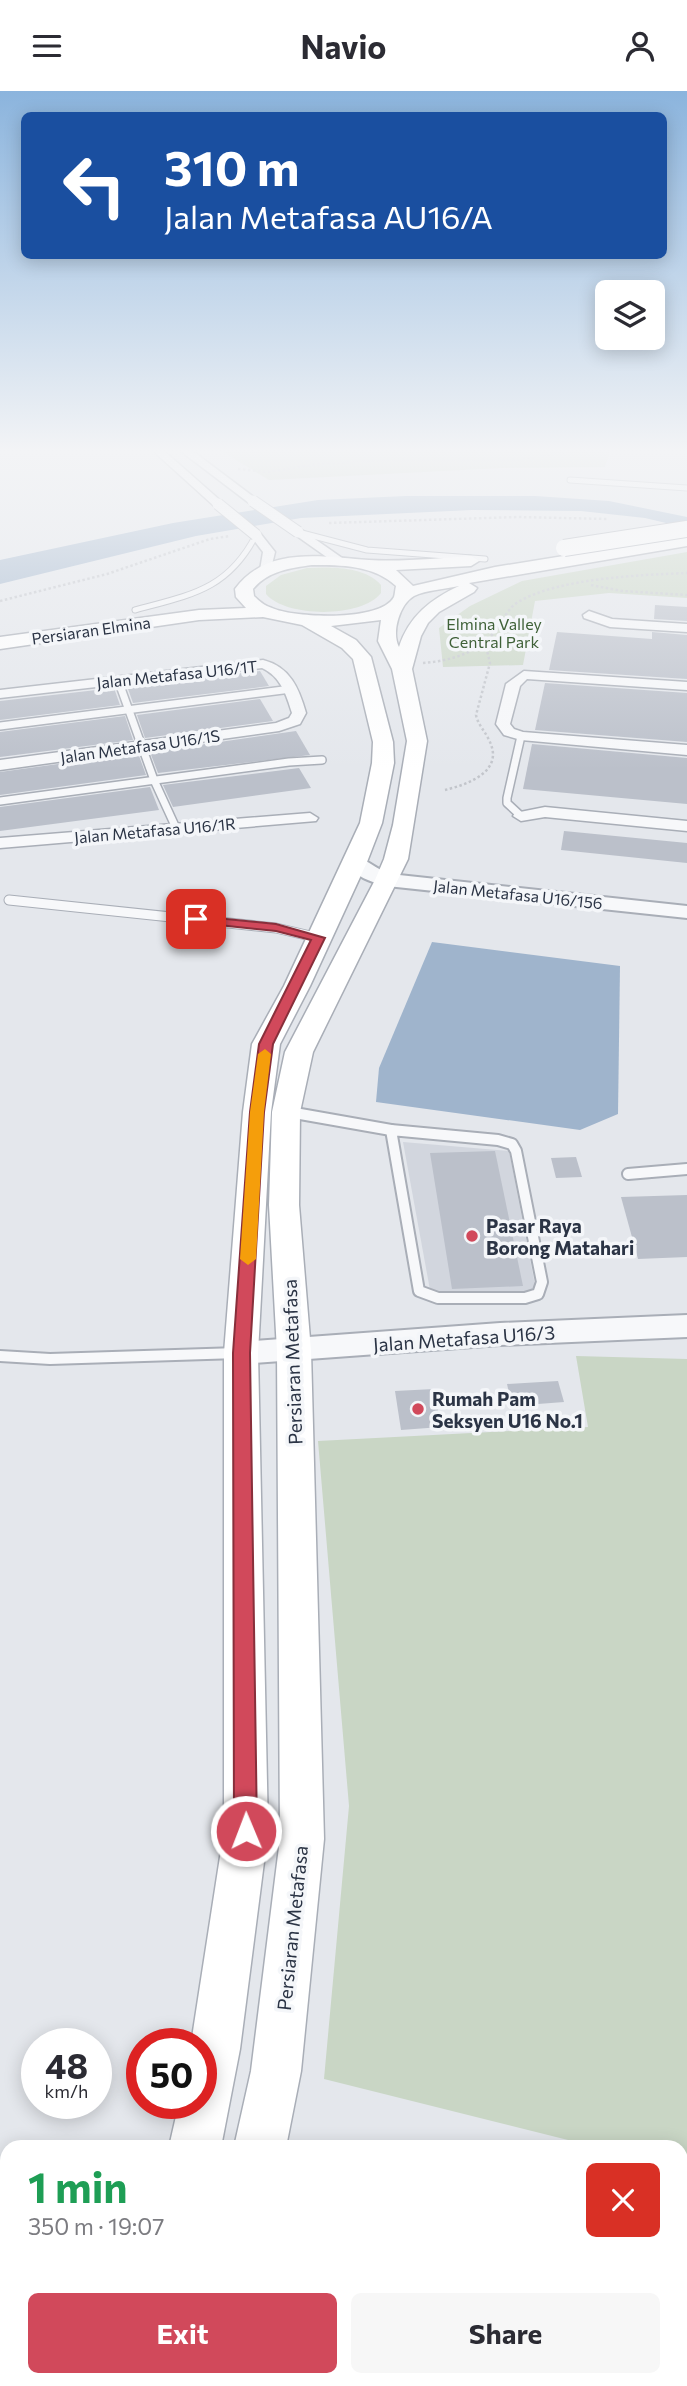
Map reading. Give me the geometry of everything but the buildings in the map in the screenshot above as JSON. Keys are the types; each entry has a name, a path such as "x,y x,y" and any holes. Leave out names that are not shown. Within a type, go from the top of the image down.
{"main road":[{"path":"265,612 245,597 244,589 251,579 266,570 313,560 415,565 526,556"},
{"path":"308,621 359,619 400,600 558,556"},
{"path":"365,564 398,577 405,585 400,600"},
{"path":"409,666 416,627 429,612 448,597 510,569"},
{"name":"Persiaran Elmina","path":"0,643 130,618 244,589"},
{"name":"Persiaran Metafasa","path":"261,2140 276,2071 302,1839 294,1351 284,1205 286,1112 299,1052 387,880 396,859 404,825 417,741 409,666 387,641 387,627 400,600"},
{"name":"Persiaran Elmina","path":"0,630 130,618 265,612 308,621"},
{"path":"130,618 281,632 312,640 333,651 368,677"},
{"path":"196,2140 215,2049 246,1831 242,1353 257,1112 266,1044 319,938 371,823 383,763 383,742 362,657 349,643 308,621"}],"street":[{"path":"266,570 268,556"},
{"path":"332,556 339,561"},
{"path":"589,615 610,623 687,628"},
{"name":"Jalan Metafasa U16/1T","path":"0,694 263,664 277,669 291,689"},
{"path":"687,686 524,675 513,684 503,724 504,729 521,736 687,750"},
{"path":"279,727 295,721 299,713 291,689"},
{"name":"Jalan Metafasa U16/1S","path":"0,765 279,727"},
{"path":"521,816 545,812 687,826"},
{"name":"Jalan Metafasa U16/1R","path":"0,843 310,818"},
{"name":"Jalan Metafasa U16/156","path":"348,875 362,882 387,880 687,912"},
{"name":"Jalan Metafasa U16/3","path":"242,1353 500,1334 687,1325"}],"lane":[{"path":"130,618 214,583 241,562 244,556"},
{"path":"447,556 485,559"},
{"path":"118,680 144,745 154,780 176,828"},
{"path":"0,726 291,689"},
{"path":"521,736 507,798 507,803 521,816"},
{"path":"0,801 289,762 322,760"},
{"path":"9,900 276,928 319,938"},
{"path":"286,1112 391,1130 498,1140 512,1144 516,1151 542,1282 538,1294 525,1298 438,1298 419,1291 391,1130"},
{"path":"628,1174 687,1169"},
{"path":"0,1356 50,1359 242,1353"}],"path":[{"path":"409,666 461,655 485,642 493,634 508,608 544,593 630,577 687,573"},
{"path":"566,579 622,591 687,595"},
{"path":"445,790 481,778 488,770 493,756 492,746 478,723 477,715 490,671 490,655 485,642"}],"shaded area":[{"path":"403,1142 509,1151 535,1285 531,1291 526,1294 439,1294 430,1290"}],"green space":[{"name":"Elmina Valley Central Park","path":"664,556 687,556 687,598 609,593 535,601 523,665 443,667 439,628 470,606 522,581"},
{"path":"307,568 336,568 366,574 381,585 381,593 358,607 324,612 290,607 276,602 266,594 266,586 281,575"},
{"path":"576,1356 687,1359 687,2140 568,2140 324,2079 349,1806 318,1441 588,1427"}],"water":[{"path":"18,556 114,556 0,584 0,560"},
{"path":"432,942 620,966 618,1114 580,1130 376,1102 379,1068"}],"slow traffic":[{"path":"248,1259 257,1112 265,1054"}],"place":[{"name":"Pasar Raya Borong Matahari","path":"472,1236"},
{"name":"Rumah Pam Seksyen U16 No.1","path":"418,1409"}],"route":[{"path":"196,919 276,928 319,938 266,1044 257,1112 242,1353 246,1831"}]}
